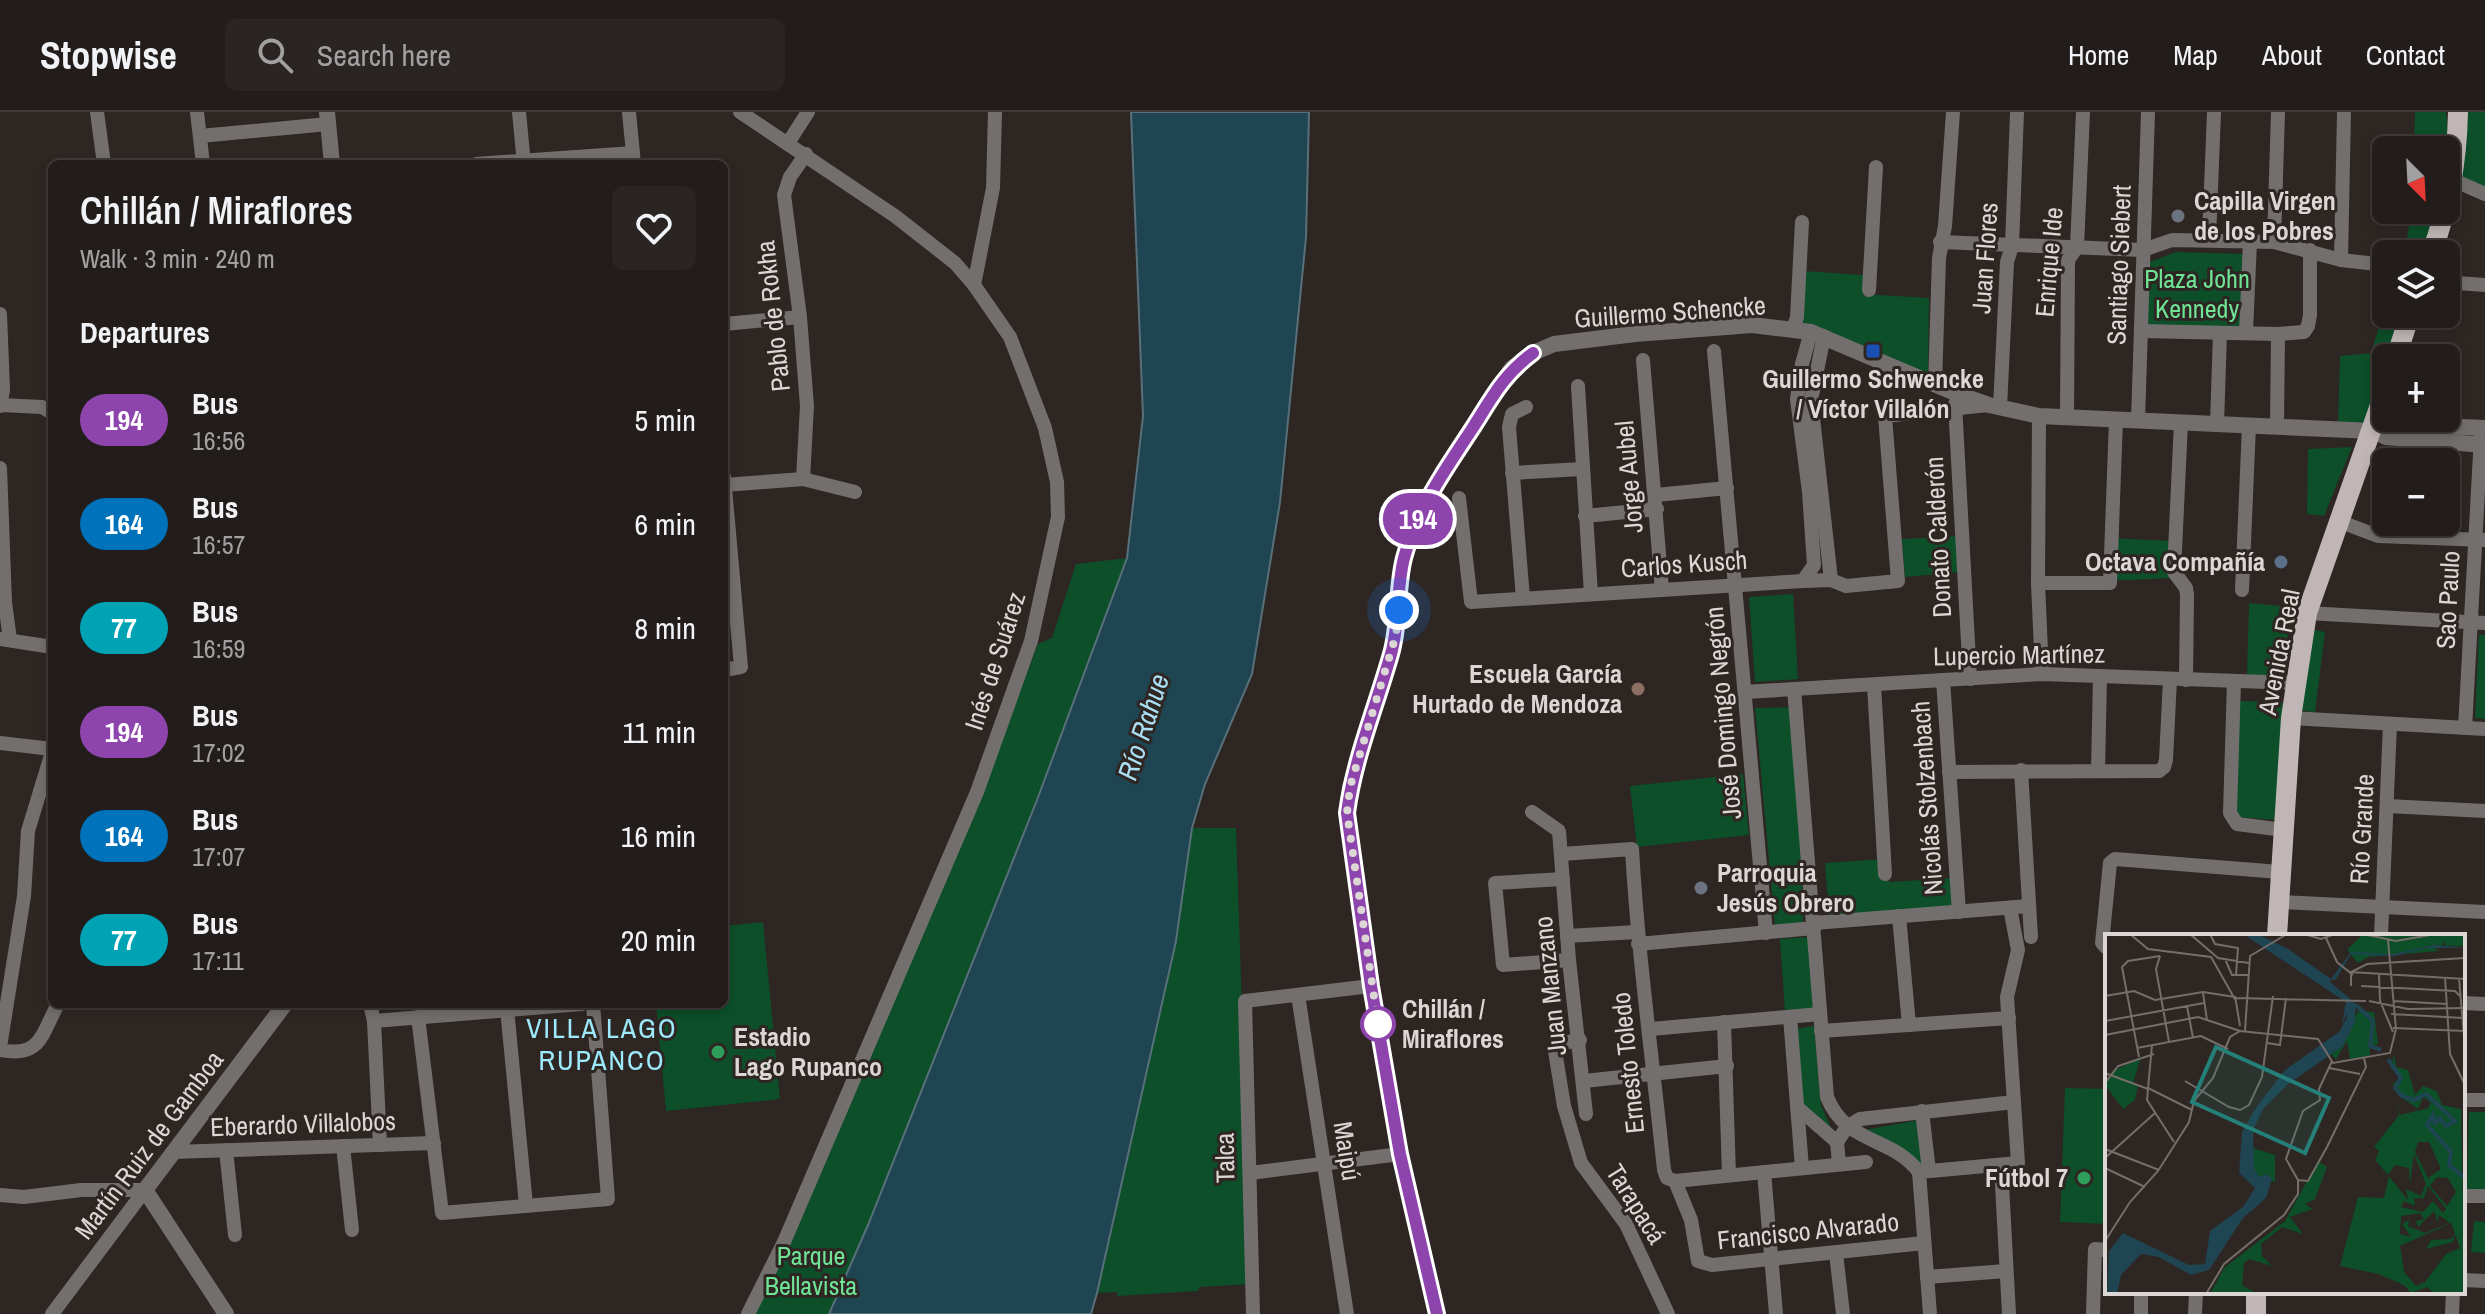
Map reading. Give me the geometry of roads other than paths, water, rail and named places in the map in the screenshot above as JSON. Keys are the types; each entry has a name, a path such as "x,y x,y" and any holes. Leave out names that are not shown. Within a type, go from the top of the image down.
{"main road":[{"path":"2456,136 2458,112"},
{"name":"Avenida Real","path":"2277,934 2291,718 2307,613 2372,431"}],"street":[{"path":"97,112 103,160"},
{"path":"197,112 203,160"},
{"path":"519,112 524,160"},
{"path":"579,160 634,158 629,112"},
{"name":"Inés de Suárez","path":"740,112 895,216 955,263 974,285 1010,337 1045,428 1057,482 1058,517 1031,641 977,792 784,1242 748,1314"},
{"path":"788,143 808,112"},
{"path":"974,285 993,188 995,112"},
{"path":"1935,385 1940,242 1945,226 1953,112"},
{"name":"Juan Flores","path":"1994,407 2007,262 2012,246 2017,112"},
{"name":"Enrique Ide","path":"2067,417 2068,260 2077,247 2083,112"},
{"name":"Santiago Siebert","path":"2138,420 2148,112"},
{"path":"2209,239 2214,112"},
{"path":"2274,242 2278,112"},
{"path":"2341,260 2344,112"},
{"path":"200,136 328,118 332,160"},
{"name":"Pablo de Rokha","path":"803,479 807,406 800,317 784,195 790,177 806,154"},
{"path":"1869,290 1876,167"},
{"path":"2460,183 2485,194"},
{"path":"1793,330 1797,317 1802,222"},
{"path":"1940,242 2143,250 2172,240 2274,242 2341,260 2372,263"},
{"path":"2246,333 2250,241"},
{"path":"2141,331 2304,332 2308,326 2310,250"},
{"path":"2460,283 2485,285"},
{"path":"0,314 3,390 0,406 42,407 48,411"},
{"path":"728,324 800,317"},
{"name":"Guillermo Schencke","path":"1371,986 1347,813 1350,787 1396,635 1403,561 1415,525 1443,471 1512,368 1533,353 1554,344 1752,325 1818,334 1935,385 1955,401"},
{"path":"2217,424 2220,333"},
{"path":"1803,581 1814,565 1816,491 1811,400 1806,380 1818,334"},
{"path":"2277,427 2278,334"},
{"name":"José Domingo Negrón","path":"1714,351 1766,933"},
{"name":"Jorge Aubel","path":"1643,360 1662,590"},
{"path":"1578,386 1591,594"},
{"name":"Guillermo Schencke","path":"1898,581 1885,416 1955,401 2039,416 2372,431"},
{"name":"Donato Calderón","path":"1955,401 1970,679"},
{"path":"1523,598 1510,420 1512,414 1526,407"},
{"path":"2039,416 2038,583 2042,674"},
{"path":"2038,583 2110,583 2116,419"},
{"path":"2181,422 2174,572 2186,588 2187,595 2186,680"},
{"path":"2242,590 2249,425"},
{"name":"Guillermo Schencke","path":"2374,432 2386,437 2483,436"},
{"name":"Sao Paulo","path":"2465,728 2478,622 2483,436"},
{"path":"0,468 5,639 48,646"},
{"path":"1512,473 1582,469"},
{"path":"728,485 803,479 855,492"},
{"path":"1585,516 1727,488"},
{"path":"1816,491 1831,580"},
{"name":"Carlos Kusch","path":"1459,498 1471,602 1803,581 1831,580 1846,586 1898,581"},
{"path":"2341,522 2378,536 2480,540"},
{"path":"728,528 741,667 728,669"},
{"path":"1814,565 1830,564"},
{"path":"2307,613 2478,622"},
{"name":"Lupercio Martínez","path":"1745,692 2042,674 2295,683"},
{"path":"2098,771 2100,677"},
{"path":"1949,772 2159,771 2164,767 2170,679"},
{"name":"Nicolás Stolzenbach","path":"1943,680 1959,912"},
{"path":"2234,681 2230,813 2237,824 2284,830"},
{"path":"1874,685 1885,874"},
{"path":"1794,689 1827,1097 1838,1118 1847,1127 1903,1156 1924,1171 2016,1165 2019,1159 2008,985 2018,950 2010,908"},
{"path":"2291,718 2485,729"},
{"name":"Río Grande","path":"2381,934 2390,724"},
{"path":"0,743 48,750"},
{"path":"48,764 28,831 23,904 4,988 0,1048 20,1053 34,1047 56,1008"},
{"path":"2021,770 2031,937"},
{"path":"2387,806 2485,811"},
{"path":"1532,812 1559,831 1562,854"},
{"name":"Ernesto Toledo","path":"1562,854 1632,849 1638,938 1651,1029 1664,1170 1667,1178 1675,1181 1691,1220 1698,1261"},
{"name":"Juan Manzano","path":"1562,854 1569,960 1586,1114"},
{"path":"2105,946 2102,943 2110,863 2115,859 2121,857 2280,872"},
{"path":"1563,879 1495,883 1503,965 1569,960"},
{"path":"2279,902 2485,912"},
{"path":"1567,936 1638,938 1766,933 1899,916 2029,906"},
{"path":"1899,916 1909,1025"},
{"path":"1298,995 1371,986 1400,1154 1437,1314"},
{"name":"Talca","path":"1253,1314 1245,1001 1298,995"},
{"name":"Maipú","path":"1298,995 1347,1314"},
{"path":"2465,1003 2485,1004"},
{"name":"Martín Ruiz de Gamboa","path":"52,1314 282,1008"},
{"path":"371,1008 380,1145"},
{"path":"374,1021 522,1008"},
{"path":"418,1017 442,1213 608,1199 593,1008"},
{"path":"507,1009 526,1205"},
{"path":"1651,1029 1820,1014"},
{"path":"1790,1017 1802,1168"},
{"path":"1821,1031 2009,1018"},
{"path":"1724,1022 1729,1175"},
{"name":"Tarapacá","path":"1580,1040 1563,1043 1555,1051 1564,1106 1581,1163 1626,1224 1668,1314"},
{"path":"1584,1081 1727,1066"},
{"path":"1839,1163 1837,1142 1847,1127 1860,1119 2014,1102"},
{"path":"1798,1108 1837,1142"},
{"path":"1922,1111 1924,1243 1930,1314"},
{"name":"Eberardo Villalobos","path":"173,1152 434,1143"},
{"path":"343,1146 352,1230"},
{"path":"226,1150 235,1235"},
{"path":"1250,1173 1400,1154"},
{"path":"1675,1181 1866,1162"},
{"path":"2001,1166 2009,1314"},
{"path":"1764,1172 1776,1314"},
{"path":"0,1195 24,1197 81,1190 145,1190 226,1314"},
{"name":"Francisco Alvarado","path":"1698,1261 1712,1265 1924,1243"},
{"path":"2093,1314 2095,1249 2105,1250"},
{"path":"1836,1253 1843,1314"},
{"path":"1927,1277 2006,1271"},
{"path":"2465,1280 2485,1281"},
{"path":"2195,1314 2196,1294"},
{"path":"2452,1314 2453,1294"}],"water":[{"name":"Río Rahue","path":"1131,112 1309,112 1306,237 1280,502 1252,674 1205,784 1192,828 1176,941 1097,1293 1091,1314 829,1314 868,1225 1037,800 1127,558 1143,416"}],"place":[{"name":"Capilla Virgen de los Pobres","path":"2178,216"},
{"name":"Guillermo Schwencke / Víctor Villalón","path":"1873,351"},
{"name":"Octava Compañía","path":"2281,562"},
{"name":"Escuela García Hurtado de Mendoza","path":"1638,689"},
{"name":"Parroquia Jesús Obrero","path":"1701,888"},
{"name":"Chillán / Miraflores","path":"1378,1024"},
{"name":"Estadio Lago Rupanco","path":"718,1052"},
{"name":"Fútbol 7","path":"2084,1178"}],"district":[{"name":"VILLA LAGO RUPANCO","path":"602,1044"}],"park label":[{"name":"Plaza John Kennedy","path":"2197,294"},
{"name":"Parque Bellavista","path":"811,1271"}]}
